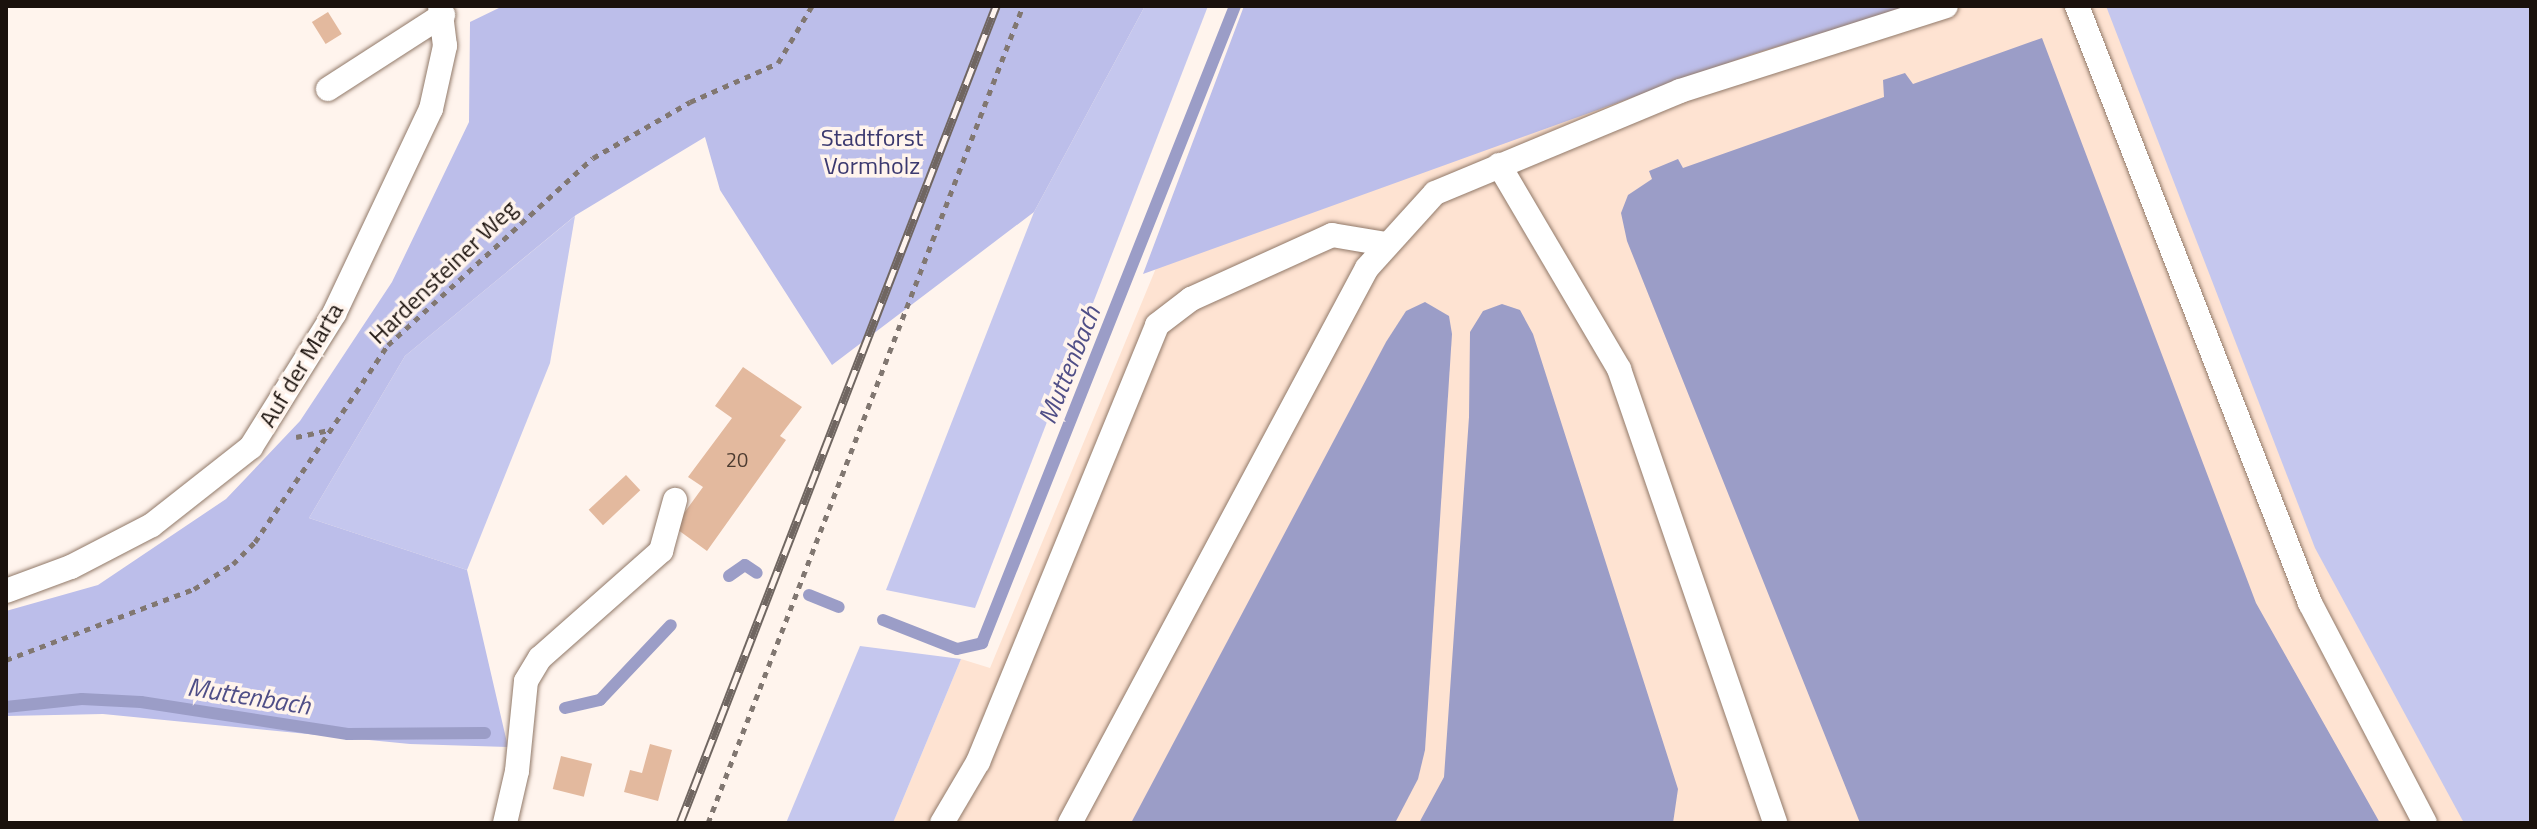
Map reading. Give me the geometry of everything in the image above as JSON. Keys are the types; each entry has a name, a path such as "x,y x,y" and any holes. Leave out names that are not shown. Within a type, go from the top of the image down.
{"lane":[{"path":"1070,823 1367,268 1435,193 1680,91 1946,6"},
{"path":"2077,6 2298,576 2425,823"},
{"name":"Auf der Marta","path":"328,89 442,10"},
{"name":"Auf der Marta","path":"6,591 71,567 152,525 251,447 334,314 431,109 442,75 442,10"},
{"path":"1499,165 1619,369 1775,823"},
{"path":"942,823 978,762 1157,325 1191,299 1332,235 1386,244"},
{"path":"505,823 517,771 526,681 540,658 661,551 675,500"}],"path":[{"name":"Hardensteiner Weg","path":"6,660 194,589 233,564 255,542 388,345 593,158 690,102 778,63 812,6"},
{"path":"708,823 1023,6"}],"shaded area":[{"path":"1145,6 1208,6 975,608 886,590 1034,212"},
{"path":"1260,6 2531,6 2531,823 893,823 961,659 990,668 1215,126"},
{"path":"2106,6 2531,6 2531,823 2464,823 2315,548"},
{"path":"2042,38 2256,603 2380,823 1860,823 1627,241 1621,213 1628,195 1652,179 1649,171 1678,159 1683,168 1884,97 1883,80 1905,73 1913,84"},
{"path":"575,216 550,363 467,570 309,518 405,356"},
{"path":"1425,302 1449,316 1452,334 1425,750 1418,779 1395,823 1131,823 1386,342 1406,311"},
{"path":"1502,304 1520,310 1533,334 1678,789 1673,823 1419,823 1444,777 1469,417 1470,332 1483,311"},
{"path":"860,646 961,659 893,823 786,823"}],"green space":[{"name":"Stadtforst Vormholz","path":"503,6 1145,6 1034,212 832,365 720,190 705,137 576,215 405,356 309,518 467,570 508,747 410,744 103,714 6,716 6,611 98,585 226,499 300,421 392,282 469,122 470,22"},
{"path":"1244,6 1912,6 1753,54 1143,274"}],"building":[{"path":"328,12 342,34 326,44 312,22"},
{"path":"743,367 802,407 780,436 786,440 707,551 674,527 703,487 688,477 732,418 715,406"},
{"path":"626,475 640,490 603,525 589,510"},
{"path":"650,744 672,750 658,801 624,792 630,770 642,773"},
{"path":"561,756 592,764 584,797 553,789"}],"waterway":[{"name":"Muttenbach","path":"883,620 957,649 982,643 1235,6"},
{"name":"Muttenbach","path":"729,576 745,565 757,573"},
{"name":"Muttenbach","path":"809,595 839,607"},
{"name":"Muttenbach","path":"565,708 600,700 671,625"},
{"name":"Muttenbach","path":"6,707 82,699 141,702 348,734 485,733"}],"railway":[{"path":"680,823 996,6"}]}
